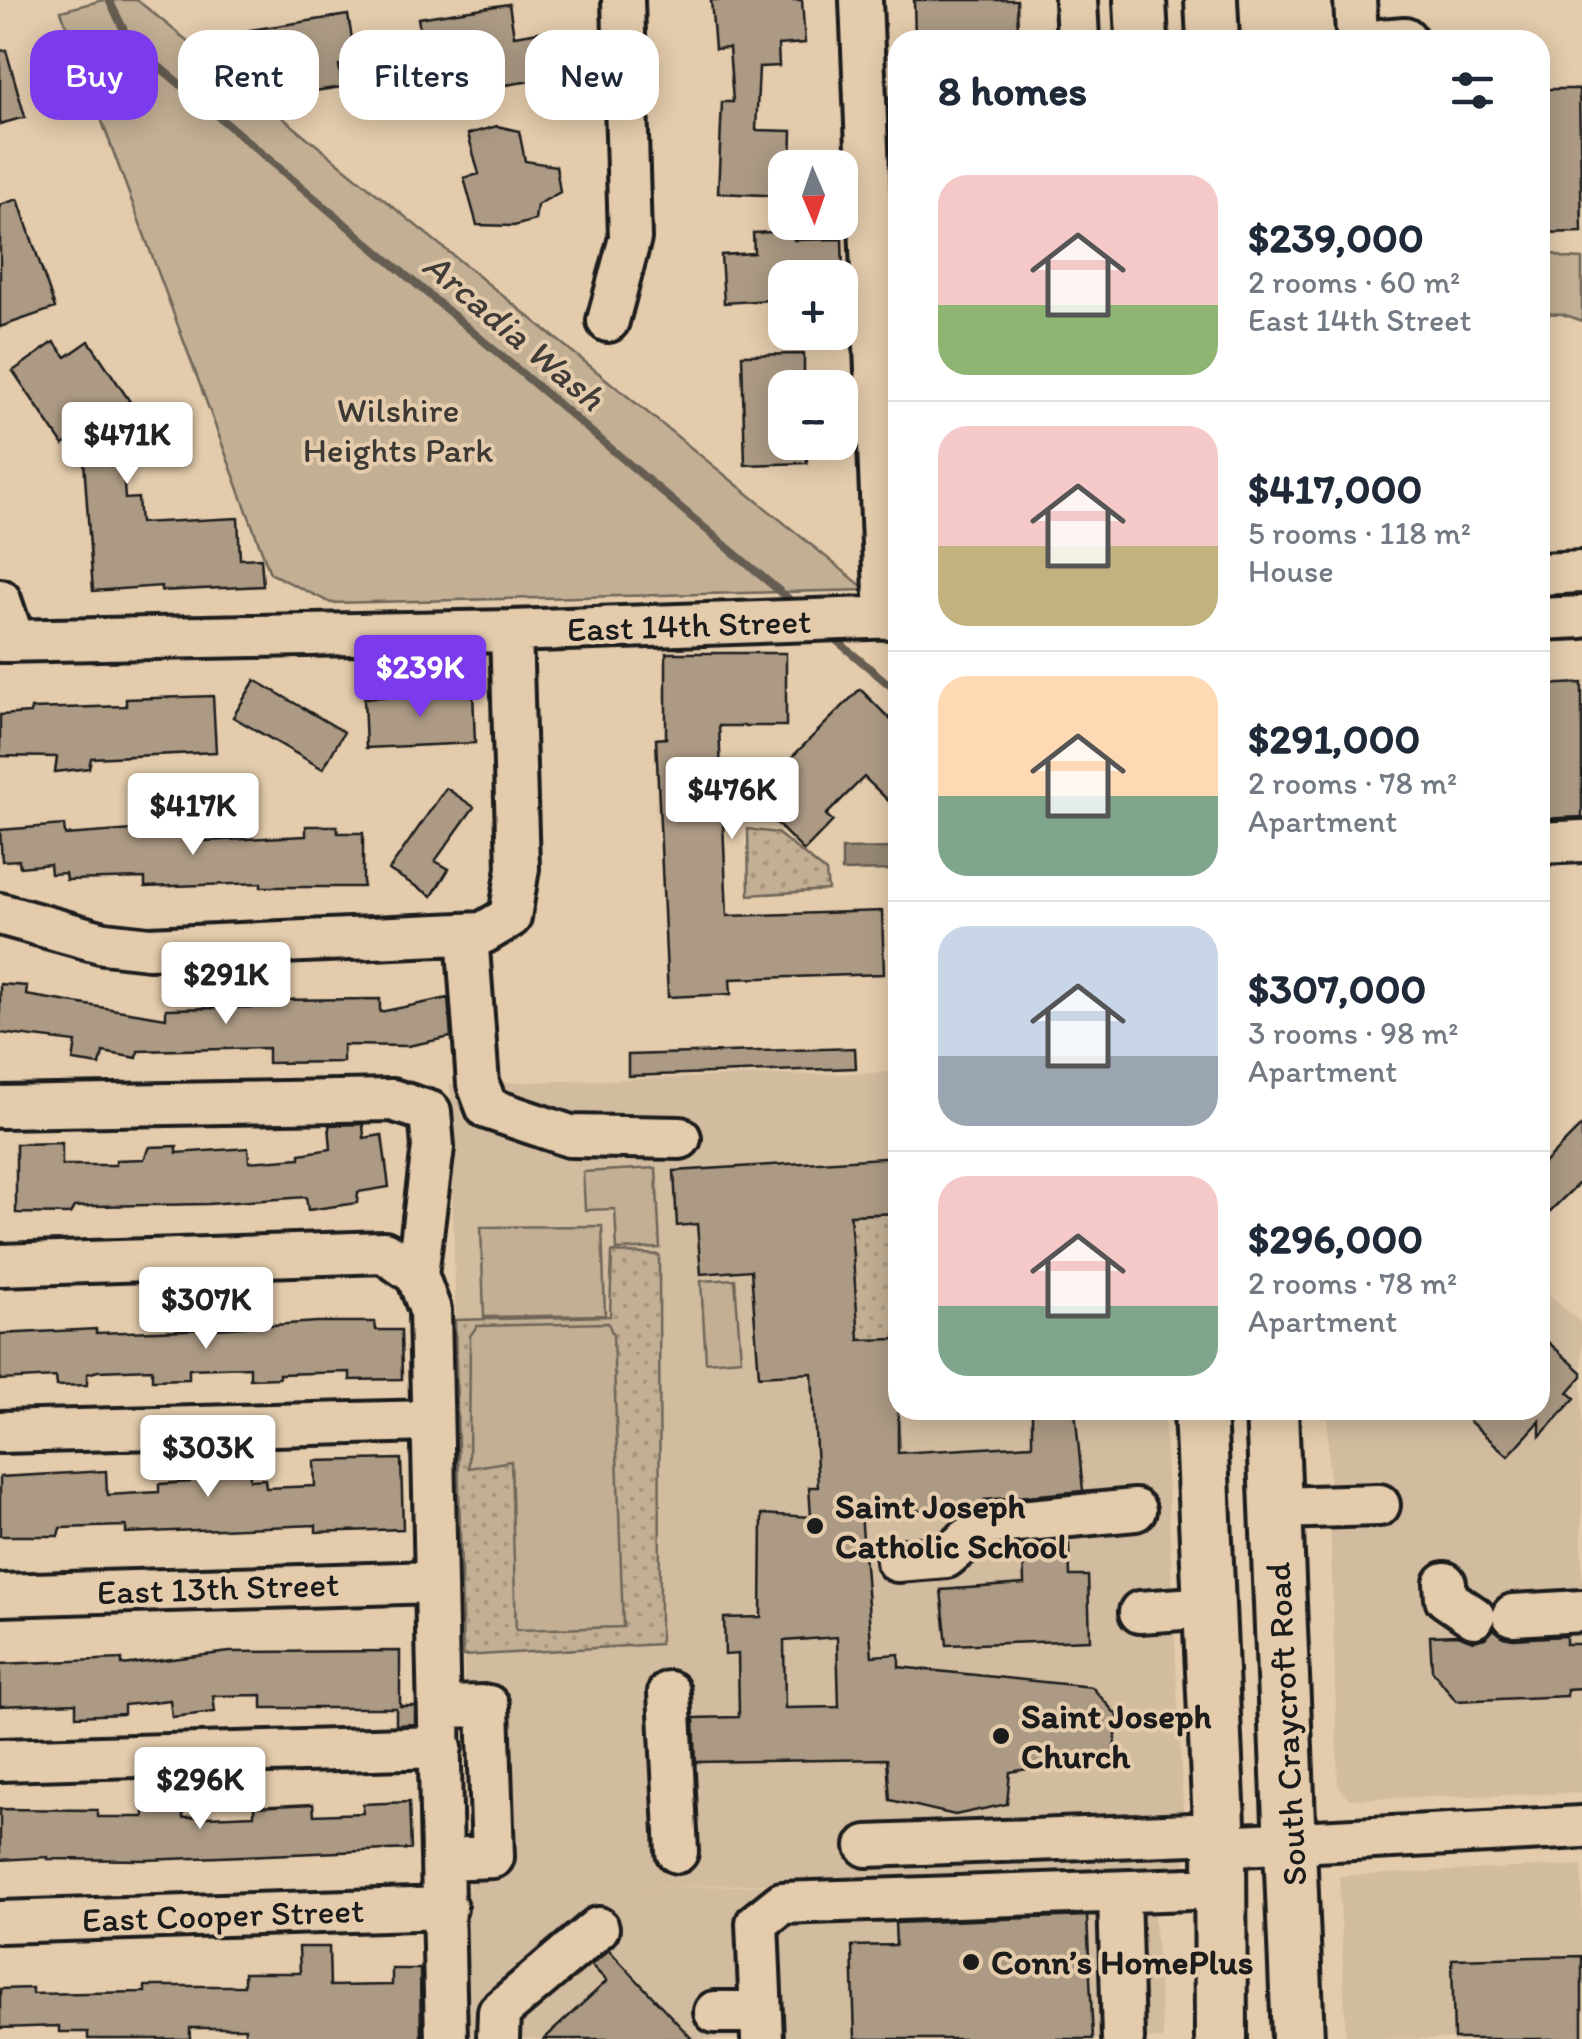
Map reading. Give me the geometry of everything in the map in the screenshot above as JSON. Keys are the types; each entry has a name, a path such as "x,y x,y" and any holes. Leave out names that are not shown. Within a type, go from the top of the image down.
{"main road":[{"path":"1140,0 1142,30"},
{"path":"1211,0 1212,30"},
{"name":"South Craycroft Road","path":"1200,1420 1220,1856 1221,2039"},
{"name":"South Craycroft Road","path":"1267,1421 1276,1508 1298,2039"}],"street":[{"path":"608,321 630,238 622,0"},
{"path":"861,0 888,538"},
{"path":"1076,0 1078,30"},
{"path":"1356,0 1357,30"},
{"path":"1376,0 1385,30"},
{"path":"1550,574 1582,572"},
{"path":"0,600 7,641"},
{"name":"East 14th Street","path":"7,641 888,618"},
{"path":"1550,619 1582,618"},
{"path":"0,914 104,943 149,948 484,933 510,917 518,868 510,630"},
{"path":"1550,843 1582,841"},
{"path":"466,934 478,1084 486,1108 570,1136 680,1138"},
{"path":"0,1108 392,1100 430,1112 433,1147 417,1275 430,1310 446,2039"},
{"path":"0,1265 384,1252 417,1275"},
{"path":"0,1432 432,1421"},
{"path":"1276,1508 1379,1505"},
{"path":"897,1561 946,1557 986,1524 1135,1510"},
{"name":"East 13th Street","path":"0,1595 436,1582"},
{"path":"1445,1583 1446,1598 1493,1616 1582,1612"},
{"path":"1140,1612 1209,1608"},
{"path":"669,1692 677,1852"},
{"path":"440,1707 488,1706 493,1857 444,1859"},
{"path":"0,1760 441,1748"},
{"path":"715,2012 762,2026 757,1923 782,1903 1119,1892 1220,1856 1292,1843 1582,1827"},
{"path":"867,1846 1220,1856"},
{"path":"1119,1892 1123,2039"},
{"name":"East Cooper Street","path":"0,1922 446,1908"},
{"path":"498,2039 499,2012 598,1928"}],"shaded area":[{"path":"888,848 888,870 842,871 842,849"},
{"name":"Saint Joseph Catholic School","path":"888,1072 888,1420 1164,1420 1186,1870 638,1888 1151,1877 1163,2039 455,2039 445,1891 469,1891 450,1084"},
{"path":"1550,1296 1582,1324 1582,1793 1349,1799 1338,1785 1327,1420 1550,1420"},
{"path":"1582,1865 1582,2039 1346,2039 1339,1876"}],"green space":[{"name":"Wilshire Heights Park","path":"103,0 137,0 178,33 178,120 285,120 867,590 331,603 270,573 102,120 158,120 158,30 68,30 61,11"},
{"path":"1550,253 1582,259 1582,321 1550,313"},
{"path":"748,829 777,833 826,872 828,890 749,895"},
{"path":"656,1168 660,1248 617,1250 615,1209 585,1210 583,1172"},
{"path":"888,1213 888,1420 898,1420 900,1447 866,1449 850,1215"},
{"path":"602,1226 605,1315 484,1317 481,1227"},
{"path":"612,1252 659,1255 660,1644 463,1656 455,1320 610,1316"},
{"path":"735,1279 741,1359 706,1362 701,1281"},
{"path":"608,1323 613,1335 623,1627 516,1630 511,1461 469,1468 470,1336 477,1326"}],"building":[{"path":"711,0 802,0 805,43 778,45 779,66 759,67 756,130 792,131 791,150 768,150 768,195 718,193 722,102 733,102 729,48 715,49"},
{"path":"914,0 1017,0 1018,30 915,30"},
{"path":"509,4 514,36 525,34 525,82 505,85 505,30 420,30 418,18"},
{"path":"348,15 351,30 339,30 339,87 319,90 319,30 250,30"},
{"path":"6,50 25,117 0,124 0,51"},
{"path":"1550,89 1579,89 1582,232 1550,233"},
{"path":"497,126 519,131 525,161 556,166 560,192 537,205 535,220 514,226 477,225 464,178 479,174 468,134"},
{"path":"18,199 55,308 0,327 0,205"},
{"path":"768,232 768,240 842,240 843,260 768,260 768,300 724,303 721,255 754,253 753,233"},
{"path":"89,341 145,424 121,440 125,499 138,498 140,523 238,518 240,559 261,558 263,586 93,591 82,432 63,445 13,371 54,342 66,357"},
{"path":"804,354 804,370 768,370 768,460 807,463 745,465 742,355"},
{"path":"666,653 786,653 786,726 719,726 727,916 882,911 884,974 730,979 731,994 668,997 656,739 666,738"},
{"path":"255,680 344,732 323,769 233,717"},
{"path":"1582,683 1582,817 1550,819 1550,685"},
{"path":"860,689 888,717 888,800 864,777 826,815 833,821 804,851 774,821 778,817 755,794"},
{"path":"473,692 475,743 366,748 364,698"},
{"path":"213,696 216,752 91,758 89,768 55,772 57,757 0,756 0,715 30,713 31,709 126,706 126,699"},
{"path":"446,788 474,807 435,861 449,869 432,896 389,870"},
{"path":"64,825 65,835 133,830 133,837 203,835 205,841 306,836 306,826 337,826 338,833 363,833 363,887 261,887 261,883 145,887 145,878 66,880 65,873 51,874 50,864 20,867 19,860 2,861 0,830"},
{"path":"0,984 27,986 26,995 166,1018 166,1009 268,1007 268,1000 380,999 380,1012 448,998 451,1037 408,1046 343,1045 343,1062 268,1063 268,1048 138,1051 137,1058 103,1052 100,1065 73,1061 76,1042 0,1033"},
{"path":"855,1048 856,1068 628,1076 628,1055"},
{"path":"363,1124 364,1138 382,1135 389,1187 358,1192 357,1203 308,1210 306,1197 74,1207 70,1214 16,1213 16,1144 62,1143 62,1165 116,1165 116,1160 144,1159 150,1147 177,1146 177,1153 248,1148 249,1162 300,1158 300,1154 331,1149 329,1125"},
{"path":"1582,1125 1582,1180 1550,1211 1550,1157"},
{"path":"888,1158 888,1213 850,1215 859,1340 888,1339 888,1420 898,1420 898,1453 1032,1445 1032,1420 1076,1420 1083,1491 984,1500 970,1507 861,1513 872,1656 899,1654 899,1667 1092,1687 1119,1718 1113,1754 1010,1772 1007,1804 955,1815 890,1800 887,1759 696,1762 694,1718 739,1717 738,1654 725,1655 724,1618 761,1617 762,1514 811,1517 809,1487 818,1487 812,1373 759,1376 751,1270 701,1274 697,1224 677,1226 674,1171","holes":["837,1637 839,1707 785,1708 784,1641"]},
{"path":"375,1322 376,1330 401,1330 402,1379 350,1380 350,1372 250,1379 250,1367 189,1369 189,1379 152,1380 152,1369 98,1371 87,1374 87,1385 57,1386 56,1377 0,1380 0,1334 215,1329"},
{"path":"1550,1344 1582,1372 1568,1392 1575,1398 1540,1436 1540,1421 1508,1456 1468,1420 1550,1420"},
{"path":"233,1450 234,1473 250,1472 250,1480 265,1479 266,1488 315,1486 314,1461 401,1459 403,1529 316,1532 316,1525 126,1533 126,1526 60,1528 58,1536 0,1536 0,1477 106,1471 107,1495 159,1492 159,1484 190,1482 189,1451"},
{"path":"1069,1544 1070,1576 1088,1576 1090,1640 947,1645 941,1590 1024,1584 1023,1545"},
{"path":"1494,1629 1513,1639 1566,1636 1566,1644 1582,1644 1582,1688 1567,1689 1567,1696 1456,1701 1432,1670 1430,1636 1458,1635 1473,1641 1485,1638"},
{"path":"400,1651 400,1706 415,1706 415,1724 396,1725 396,1708 262,1708 262,1695 213,1696 215,1712 172,1717 170,1700 124,1705 124,1714 76,1716 76,1703 0,1706 0,1664 122,1659 122,1665 230,1652"},
{"path":"182,1794 183,1818 254,1815 254,1807 313,1804 314,1815 363,1813 363,1804 409,1802 411,1849 146,1860 0,1860 0,1809 97,1810 97,1817 144,1817 144,1796"},
{"name":"Conn’s HomePlus","path":"1087,1916 1093,2039 855,2039 852,1946 896,1945 895,1923"},
{"path":"299,1947 329,1947 330,1986 392,1985 392,1969 420,1969 421,2039 245,2039 245,2028 190,2028 190,2039 88,2039 88,2032 59,2032 59,2026 0,2028 0,1989 32,1988 32,1994 145,1992 145,1986 244,1986 244,1973 300,1973"},
{"path":"609,1950 692,2039 544,2039 607,1981 591,1965"},
{"path":"1582,1956 1582,2039 1454,2039 1452,1959"}],"waterway":[{"name":"Arcadia Wash","path":"109,0 130,42 797,606"},
{"name":"Arcadia Wash","path":"830,635 888,684"}],"place":[{"name":"Saint Joseph Catholic School","path":"815,1526"},
{"name":"Saint Joseph Church","path":"1001,1736"},
{"name":"Conn’s HomePlus","path":"971,1962"}]}
